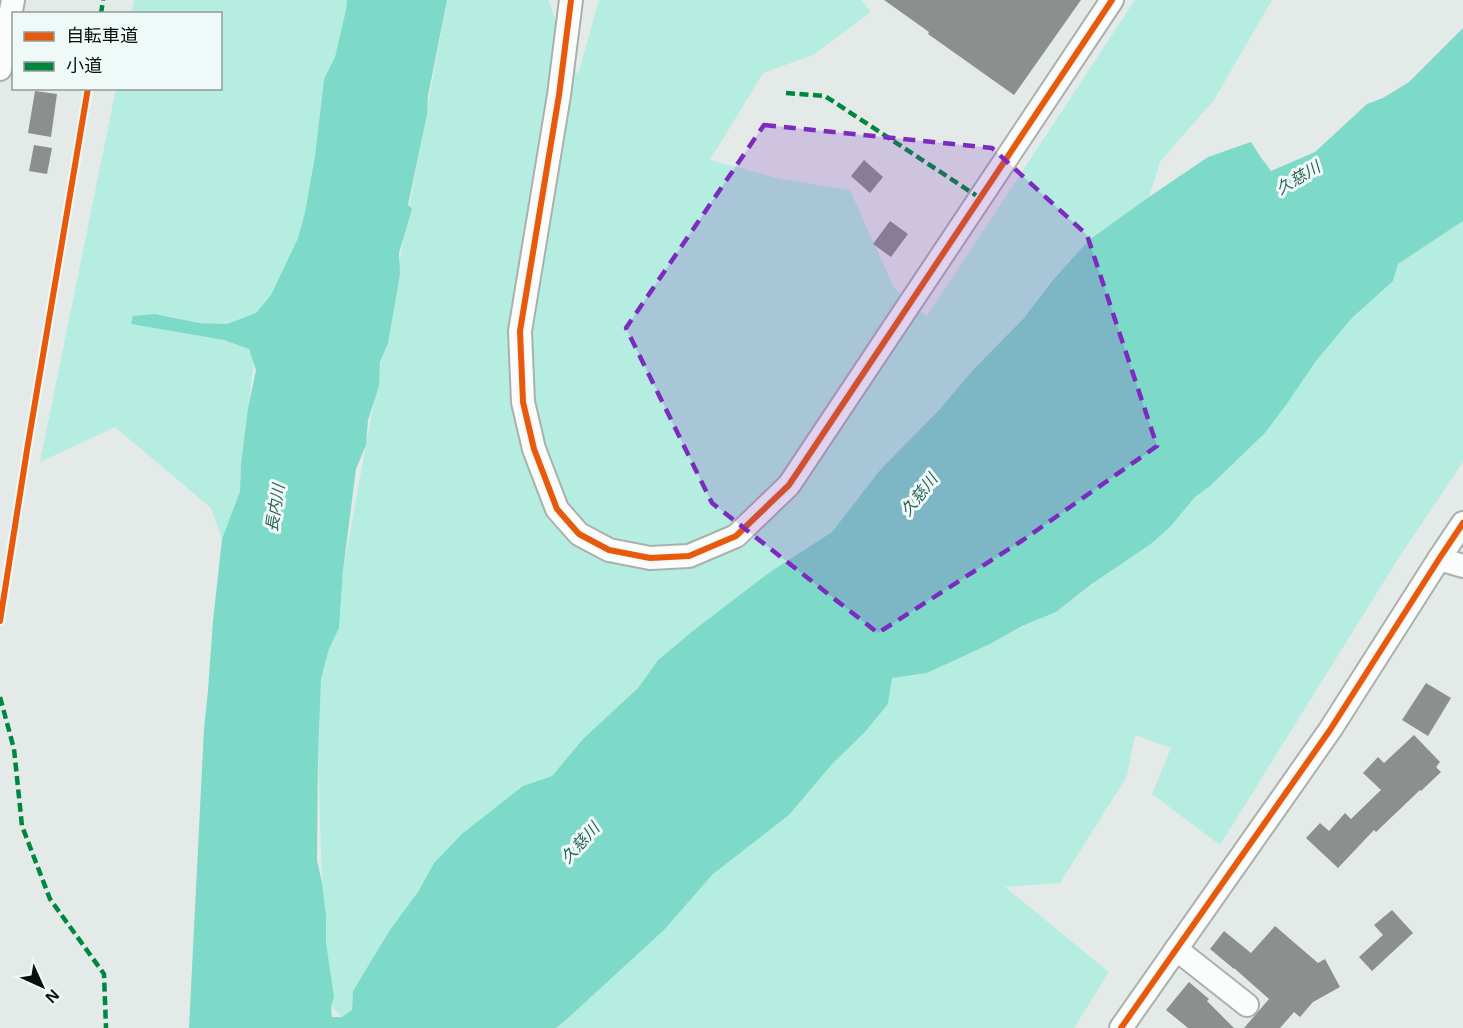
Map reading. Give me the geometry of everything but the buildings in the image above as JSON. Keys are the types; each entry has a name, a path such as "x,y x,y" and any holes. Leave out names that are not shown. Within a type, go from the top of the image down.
{"street":[{"path":"0,69 13,0"},
{"path":"571,0 559,95 520,332 524,402 534,449 557,509 579,534 609,550 650,558 689,555 736,536 789,485 1112,0"},
{"path":"1130,1025 1176,950 1330,730 1463,523"},
{"path":"1438,559 1463,566"},
{"path":"1176,950 1247,1005"}],"highlighted area":[{"path":"764,125 992,148 1087,235 1157,446 1023,540 878,633 712,503 626,328"}],"shaded area":[{"path":"134,0 347,0 335,57 324,79 315,156 305,212 298,238 271,295 256,313 227,324 199,323 155,314 133,316 132,324 224,340 249,349 254,361 241,464 240,490 222,539 211,508 115,427 40,462 116,90 222,90 222,12 131,12"},
{"path":"447,0 548,0 578,75 599,0 861,0 871,12 813,55 763,73 710,160 781,179 850,190 894,288 927,316 1135,0 1272,0 1214,100 1160,162 1149,197 1089,241 1051,281 1024,318 880,470 832,532 770,572 694,630 658,660 638,688 583,739 552,776 523,786 434,863 418,892 353,991 352,1010 342,1017 331,1006 322,883 318,756 321,679 329,649 339,628 343,571"},
{"path":"1463,221 1463,462 1398,559 1220,845 1152,794 1171,748 1135,735 1127,776 1060,883 1005,887 1109,972 1074,1028 556,1028 664,930 713,874 789,815 888,704 892,678 927,673 990,644 1022,626 1056,612 1171,526 1195,497 1210,486 1265,433 1316,361 1352,318 1393,281 1398,264"}],"water":[{"path":"347,0 447,0 408,205 412,209 399,253 400,274 388,343 380,362 379,386 368,420 366,445 356,469 343,571 339,628 329,649 321,679 317,860 326,915 326,943 334,997 331,1006 332,1017 342,1017 352,1010 353,991 390,930 418,892 434,863 463,833 523,786 552,776 583,739 638,688 658,660 770,572 832,532 880,470 1024,318 1051,282 1089,240 1149,197 1208,157 1251,142 1271,171 1315,152 1367,104 1383,98 1409,82 1463,28 1463,221 1398,264 1393,281 1352,318 1316,361 1265,433 1210,486 1195,497 1171,526 1152,543 1056,612 1022,626 990,644 927,673 892,678 888,704 789,815 713,874 664,930 556,1028 189,1028 204,729 213,621 222,539 240,491 248,408 256,370 249,349 224,340 131,324 133,316 155,314 199,323 227,324 256,313 271,295 298,238 305,212 315,156 324,79 335,57"}],"marked path":[{"path":"101,12 103,0"},
{"path":"786,93 825,96 980,198"},
{"path":"0,697 14,749 22,826 50,899 104,974 106,1028"}],"cycle path":[{"path":"571,0 559,95 520,331 523,402 534,449 557,509 579,534 609,550 650,558 689,556 736,536 789,485 1112,0"},
{"path":"0,621 88,90"},
{"path":"1121,1028 1330,730 1463,523"}],"water label":[{"name":"久慈川","path":"1298,178"},
{"name":"久慈川","path":"919,495"},
{"name":"長内川","path":"275,508"},
{"name":"久慈川","path":"580,843"}]}
